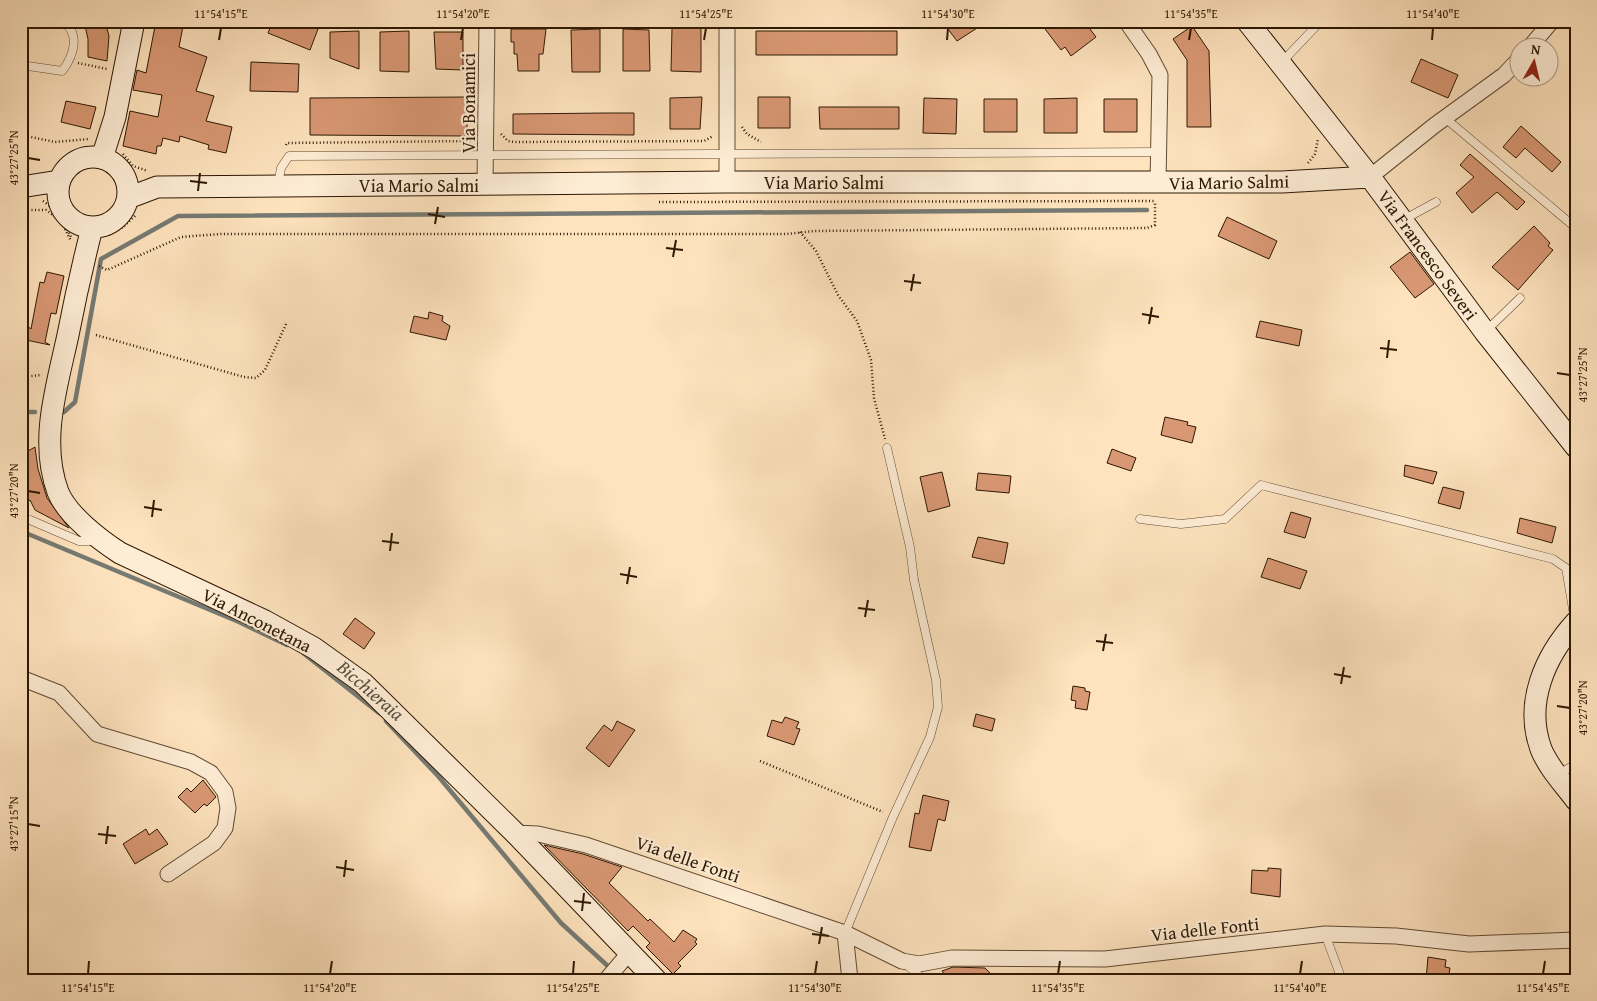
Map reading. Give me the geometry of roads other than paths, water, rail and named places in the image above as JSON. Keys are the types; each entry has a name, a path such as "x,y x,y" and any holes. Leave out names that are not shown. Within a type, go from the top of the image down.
{"street":[{"path":"28,192 57,183 71,164 103,151 115,117 134,21"},
{"name":"Via Bonamici","path":"486,184 487,21"},
{"path":"726,21 727,182"},
{"path":"1126,21 1150,54 1160,75 1158,152 1162,189"},
{"name":"Via Francesco Severi","path":"1247,21 1370,177 1484,332 1576,447"},
{"path":"1538,38 1552,21"},
{"path":"1370,177 1510,69"},
{"path":"57,183 61,209 69,219 99,232 132,206 123,173 103,151"},
{"name":"Via Mario Salmi","path":"123,173 154,179 278,186 727,182 1162,189 1370,177"},
{"name":"Via Mario Salmi","path":"132,206 154,179"},
{"name":"Via Anconetana","path":"99,232 50,414 51,468 59,494 76,516 102,541 120,553 265,621 314,648 363,683 515,832 624,957 656,980"},
{"path":"1575,622 1548,659 1537,689 1534,724 1541,750 1576,800"},
{"path":"21,678 59,693 97,734 191,762 211,774 225,792 228,808 225,828 214,842 168,874"},
{"name":"Via delle Fonti","path":"515,832 538,834 586,845 845,933 902,961 919,964 952,958 1105,959 1325,934 1396,936 1469,944 1576,940"},
{"path":"845,933 850,980"},
{"path":"606,980 624,957"}],"lane":[{"path":"21,64 62,71 70,62 75,37 69,25 62,21"},
{"path":"1280,64 1321,21"},
{"path":"1445,118 1576,228"},
{"name":"Via Mario Salmi","path":"278,186 281,168 289,156 1158,152"},
{"path":"1402,221 1436,202"},
{"path":"1484,332 1520,298"},
{"path":"845,933 893,817 930,737 938,707 936,680 914,580 910,547 887,448"},
{"path":"1140,519 1181,524 1225,519 1261,485 1553,558 1566,568 1575,622"},
{"path":"30,520 79,541 102,541"},
{"path":"1557,775 1576,764"},
{"path":"1325,934 1342,980"},
{"path":"902,961 924,980"}],"waterway":[{"path":"64,412 75,402 101,259 178,216 1147,210"},
{"path":"21,412 35,412"},
{"name":"Bicchieraia","path":"21,531 239,622 287,645"},
{"name":"Bicchieraia","path":"303,653 379,713"},
{"name":"Bicchieraia","path":"386,721 438,776 561,923 623,980"}]}
